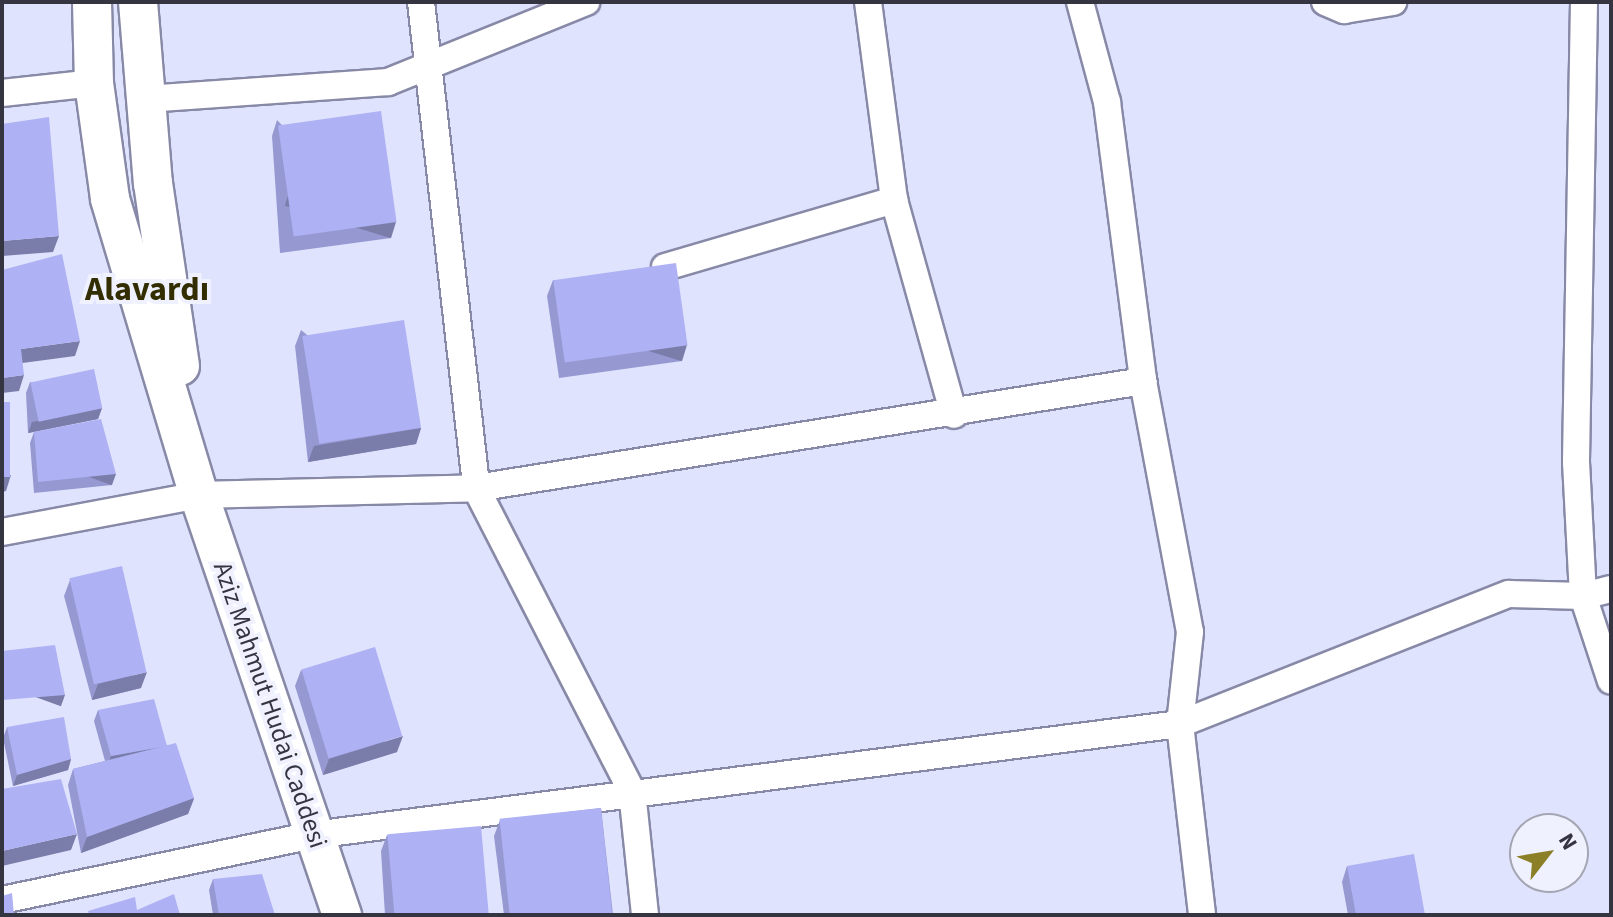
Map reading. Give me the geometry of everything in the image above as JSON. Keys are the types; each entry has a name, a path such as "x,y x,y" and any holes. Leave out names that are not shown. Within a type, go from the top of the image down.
{"street":[{"name":"Aziz Mahmut Hudai Caddesi","path":"92,2 94,83 110,199 199,495 342,915"},
{"name":"Aziz Mahmut Hudai Caddesi","path":"138,2 153,183 199,495"},
{"path":"421,2 476,488 632,791 645,915"},
{"path":"146,99 388,82 586,2"},
{"path":"868,2 894,200 954,415"},
{"path":"1080,2 1107,102 1143,381 1190,632 1180,724 1202,915"},
{"path":"1325,2 1344,10 1393,2"},
{"path":"1584,2 1576,462 1583,596 1611,681"},
{"path":"2,93 94,83"},
{"path":"665,267 894,200"},
{"path":"2,532 199,495 476,488 954,415 1143,381"},
{"path":"2,900 313,835 632,791 1180,724 1509,594 1583,596 1611,589"}],"building":[{"path":"381,111 397,222 294,236 278,125"},
{"path":"49,117 59,236 2,241 2,124"},
{"path":"62,254 80,341 21,349 24,375 2,378 2,270"},
{"path":"676,263 688,345 565,362 553,280"},
{"path":"404,320 421,428 319,444 302,336"},
{"path":"94,369 102,408 39,422 30,383"},
{"path":"2,402 10,402 10,477 2,477"},
{"path":"101,419 116,474 38,482 34,432"},
{"path":"122,566 147,672 94,684 69,578"},
{"path":"55,645 65,695 2,700 2,651"},
{"path":"375,647 402,736 329,758 301,670"},
{"path":"154,699 167,746 111,756 98,710"},
{"path":"64,717 71,759 17,775 7,727"},
{"path":"176,743 194,798 87,837 73,769"},
{"path":"61,779 77,834 2,851 2,789"},
{"path":"601,808 612,914 510,915 500,819"},
{"path":"481,826 489,915 394,915 387,834"},
{"path":"1414,854 1425,915 1356,915 1347,866"},
{"path":"262,874 275,915 219,915 213,879"},
{"path":"12,893 14,915 2,915 2,896"},
{"path":"174,894 180,915 89,915 88,911 135,897 137,910"}],"district":[{"name":"Alavardı","path":"147,290"}]}
